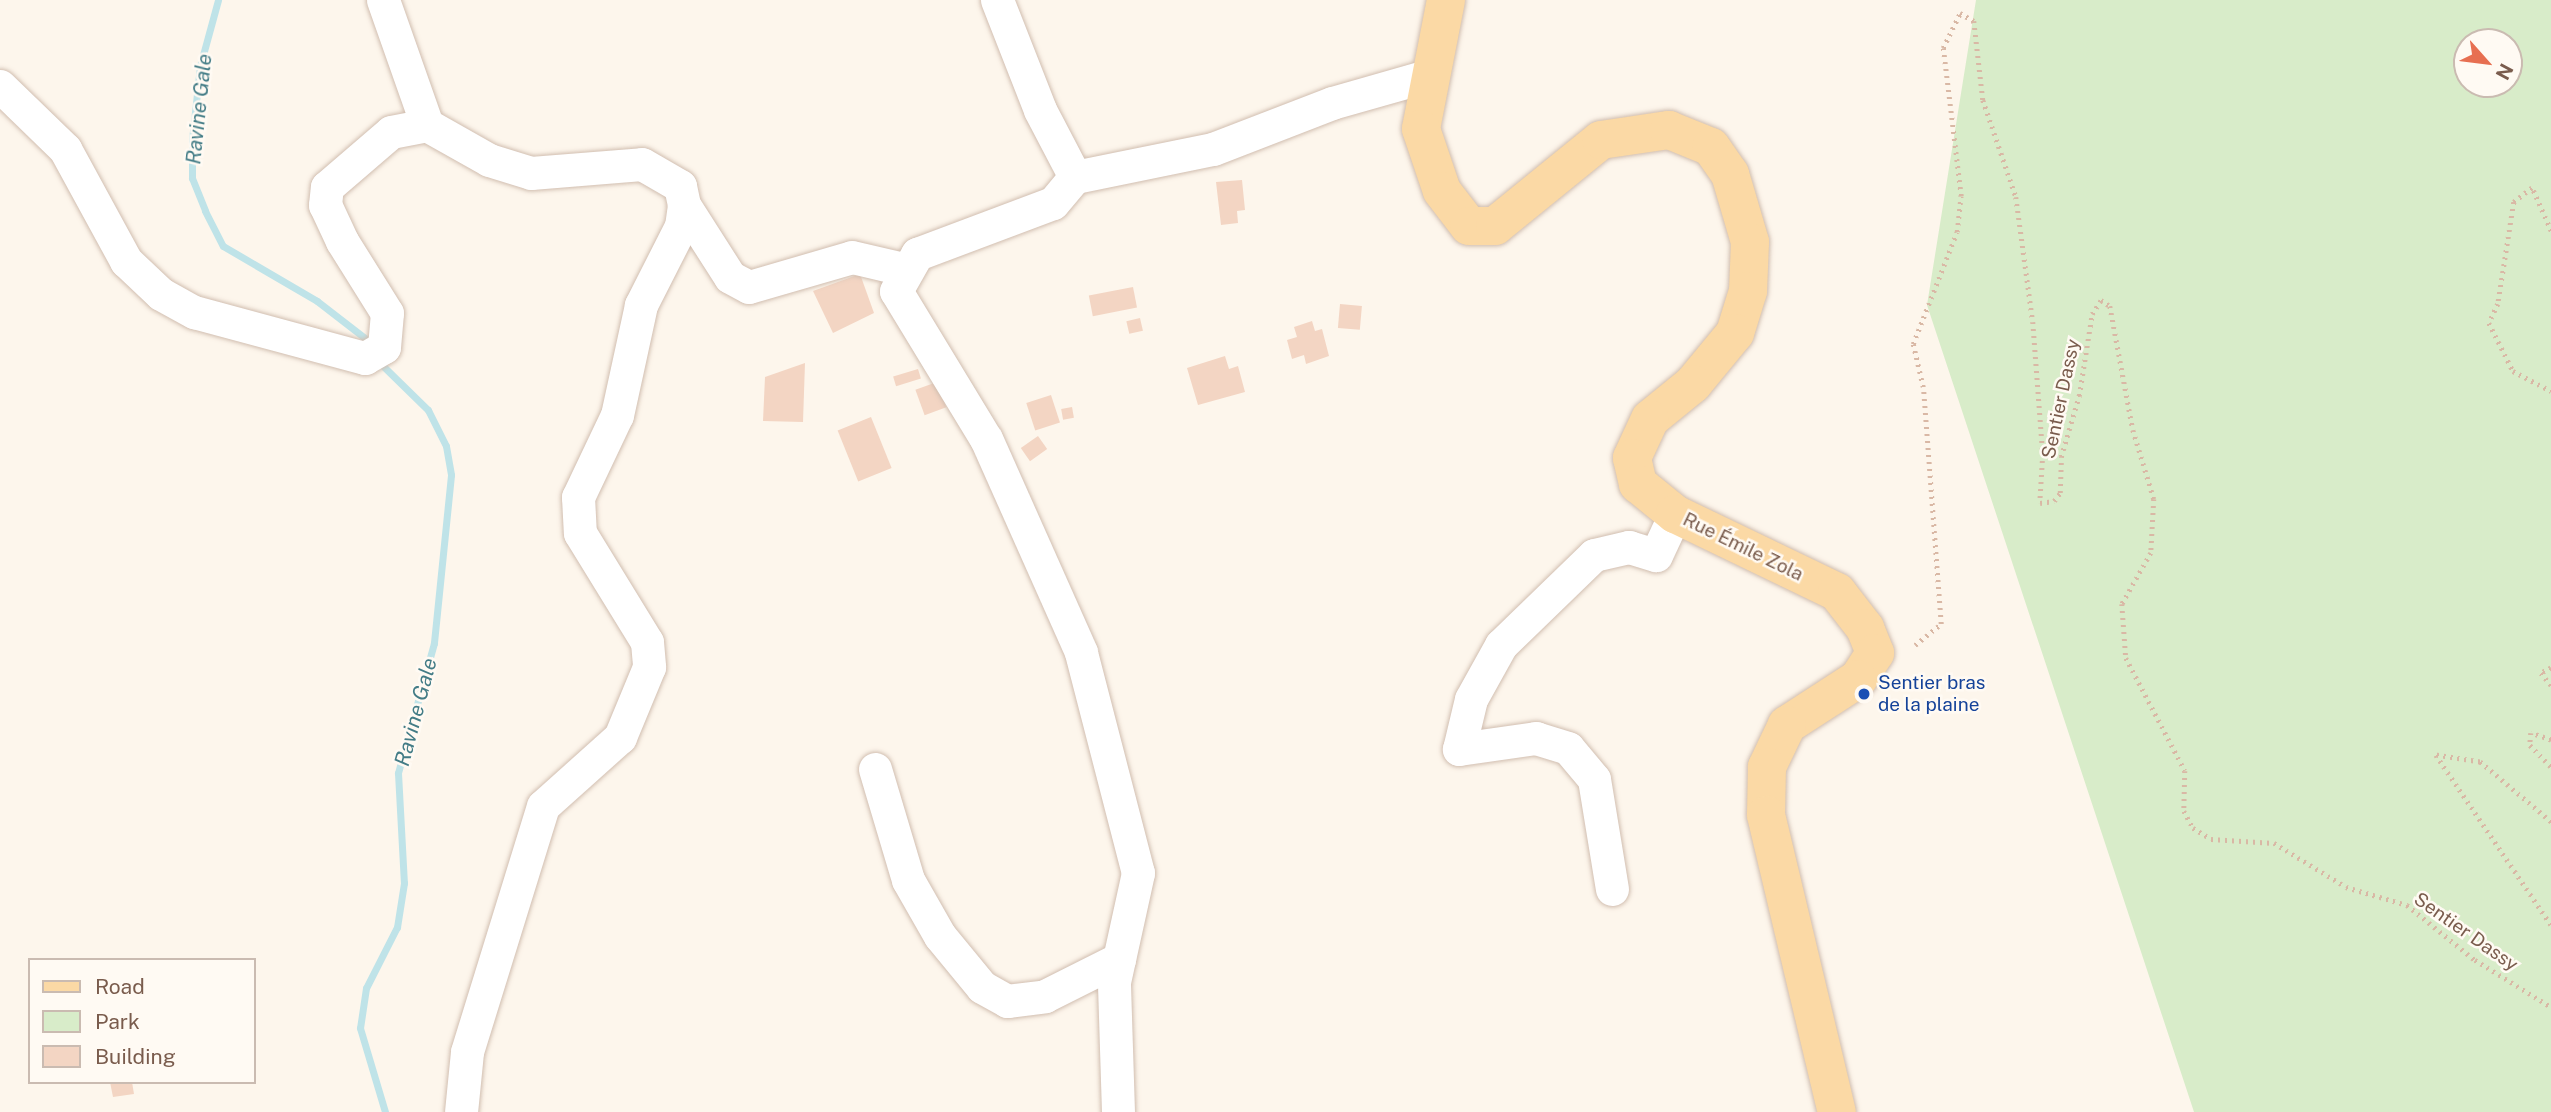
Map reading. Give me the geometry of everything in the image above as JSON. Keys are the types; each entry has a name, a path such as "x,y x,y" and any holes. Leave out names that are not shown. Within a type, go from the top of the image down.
{"main road":[{"name":"Rue Émile Zola","path":"1446,0 1427,76 1421,129 1442,191 1469,226 1495,226 1601,139 1669,130 1711,148 1730,174 1750,242 1748,290 1735,332 1693,384 1650,419 1632,458 1638,484 1675,514 1837,592 1865,628 1875,653 1858,679 1787,725 1767,767 1766,815 1837,1112"}],"street":[{"path":"383,0 427,124 489,160 531,173 642,164 680,186 684,205 681,226 641,305 617,415 578,498 580,533 647,642 649,667 620,737 543,806 467,1052 461,1112"},
{"path":"997,0 1075,177"},
{"path":"1118,1112 1111,1052 1119,959 1138,873 1081,652 986,439 896,291 903,270 917,254 1053,204 1075,177 1213,149 1332,103 1427,76"},
{"path":"0,86 65,149 126,261 161,295 194,312 365,358 384,348 387,313 342,241 325,205 327,187 391,132 427,124"},
{"path":"684,205 730,277 749,287 852,257 903,270"},
{"path":"1612,889 1594,779 1568,748 1536,738 1459,749 1471,699 1502,645 1594,555 1629,547 1656,555 1675,514"},
{"path":"876,769 908,880 940,936 982,988 1007,1001 1045,996 1119,959"}],"path":[{"name":"Sentier Dassy","path":"1915,645 1941,624 1923,387 1913,344 1957,232 1961,196 1943,48 1960,13 1974,21 1983,100 2016,197 2033,322 2043,454 2039,503 2054,501 2060,493 2061,457 2079,396 2092,314 2101,300 2110,306 2133,430 2154,499 2151,552 2122,604 2126,658 2185,771 2184,811 2193,828 2211,839 2274,843 2346,887 2407,905 2475,960 2551,1007"},
{"path":"2551,230 2532,188 2514,202 2498,304 2489,323 2513,370 2551,391"},
{"path":"2551,668 2541,673 2551,685"},
{"path":"2551,740 2531,733 2530,745 2551,767"},
{"path":"2551,822 2480,762 2436,755 2551,925"}],"green space":[{"path":"1976,0 2551,0 2551,1112 2194,1112 1927,305"}],"building":[{"path":"1242,180 1245,210 1237,211 1238,223 1221,225 1216,182"},
{"path":"860,274 874,313 833,333 813,291"},
{"path":"1133,287 1137,308 1093,316 1089,296"},
{"path":"1340,304 1362,306 1360,330 1338,328"},
{"path":"1140,318 1143,331 1129,334 1126,321"},
{"path":"1312,321 1315,331 1322,329 1329,356 1306,364 1304,355 1292,359 1287,340 1297,337 1294,327"},
{"path":"1225,356 1229,369 1238,366 1245,392 1198,405 1187,368"},
{"path":"805,363 803,422 763,421 765,377"},
{"path":"918,369 921,379 896,386 893,377"},
{"path":"937,382 946,407 925,415 915,390"},
{"path":"1051,395 1060,423 1035,431 1026,403"},
{"path":"1072,407 1074,418 1063,420 1061,409"},
{"path":"871,417 892,468 858,481 838,430"},
{"path":"1038,436 1047,449 1030,461 1021,448"},
{"path":"110,1084 132,1084 134,1094 113,1097"}],"waterway":[{"name":"Ravine Gale","path":"218,0 200,66 192,140 192,178 205,211 223,246 317,301 370,342"},
{"name":"Ravine Gale","path":"383,366 428,410 446,446 451,475 434,643 398,773 404,883 397,927 366,988 360,1028 385,1112"}],"place":[{"name":"Sentier bras de la plaine","path":"1864,694"}]}
